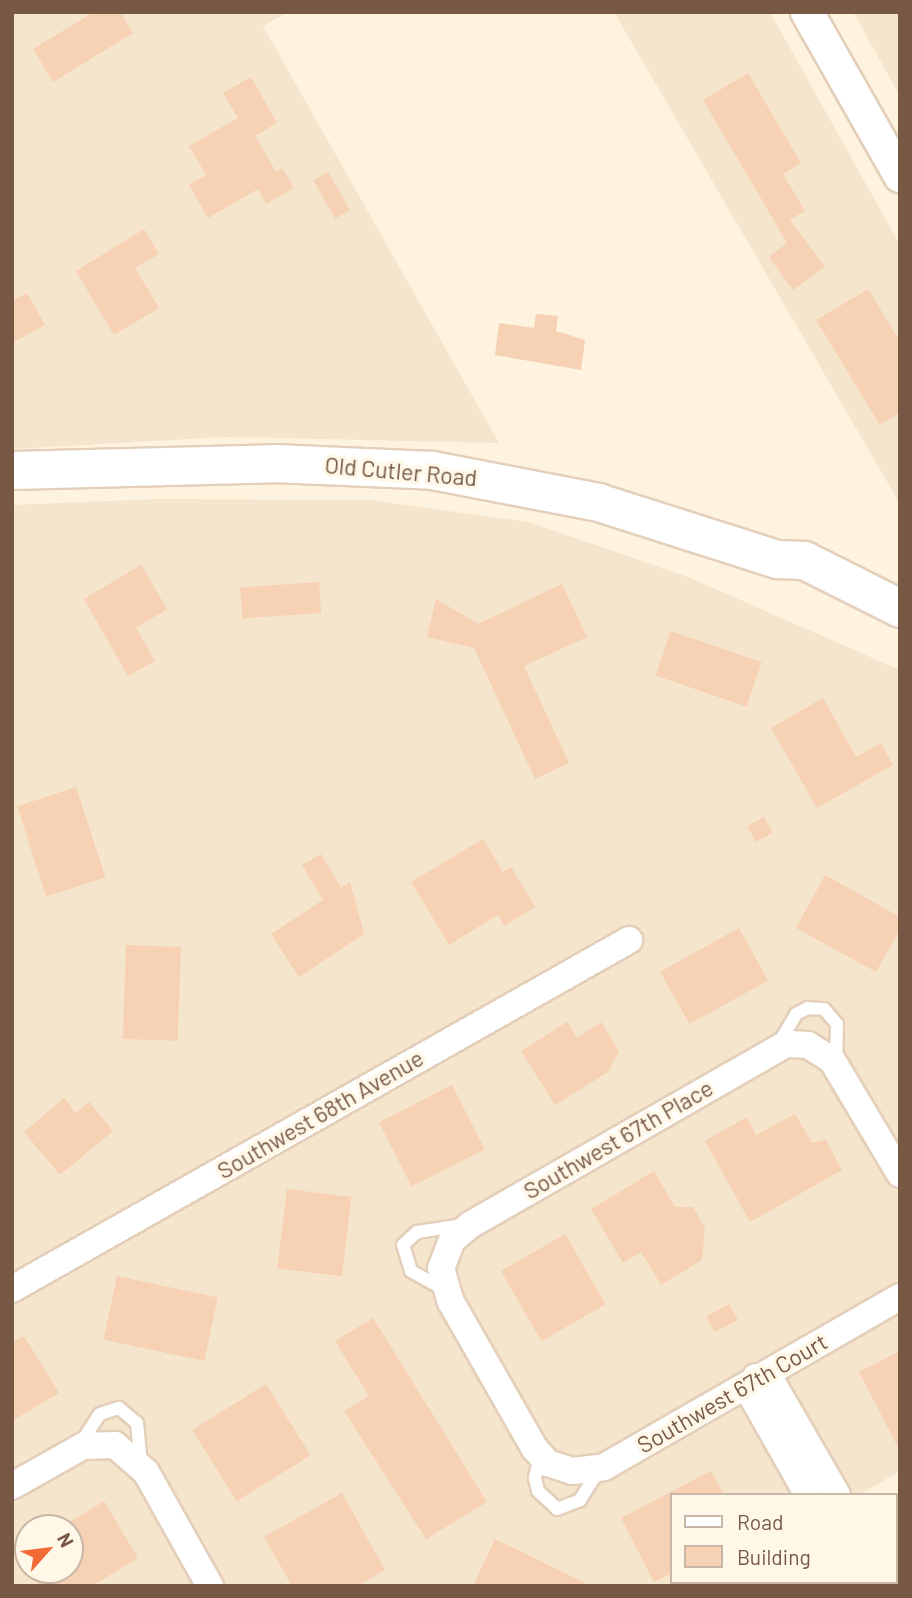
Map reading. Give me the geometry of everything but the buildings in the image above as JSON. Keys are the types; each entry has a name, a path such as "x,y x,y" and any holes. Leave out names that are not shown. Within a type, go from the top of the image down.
{"main road":[{"name":"Old Cutler Road","path":"12,470 274,463 432,470 598,502 778,559"},
{"path":"778,559 804,560 900,608"},
{"path":"778,559 795,577 900,631"}],"street":[{"path":"807,12 900,176"},
{"name":"Southwest 68th Avenue","path":"12,1289 629,940"},
{"name":"Southwest 67th Place","path":"445,1290 443,1258 452,1240 470,1225 777,1047 808,1045 824,1052 836,1065"},
{"path":"836,1065 900,1174"},
{"path":"445,1290 549,1462 599,1469"},
{"name":"Southwest 67th Court","path":"599,1469 900,1297"},
{"path":"807,1493 752,1396 756,1377 773,1384 836,1493"},
{"path":"12,1486 78,1448 94,1443 115,1446 141,1465 210,1586"}],"lane":[{"path":"777,1047 796,1014 808,1008 824,1009 837,1024 836,1065"},
{"path":"445,1290 411,1271 403,1245 409,1236 428,1228 470,1225"},
{"path":"78,1448 100,1414 119,1408 137,1423 141,1465"},
{"path":"549,1462 535,1478 538,1491 556,1509 580,1500 599,1469"}],"shaded area":[{"path":"12,12 288,12 263,26 499,443 226,437 12,449"},
{"path":"614,12 770,12 900,245 900,504"},
{"path":"853,12 900,12 900,96"},
{"path":"160,499 369,500 529,522 688,577 900,670 900,1471 862,1493 670,1493 670,1584 702,1584 12,1586 12,505"}]}
